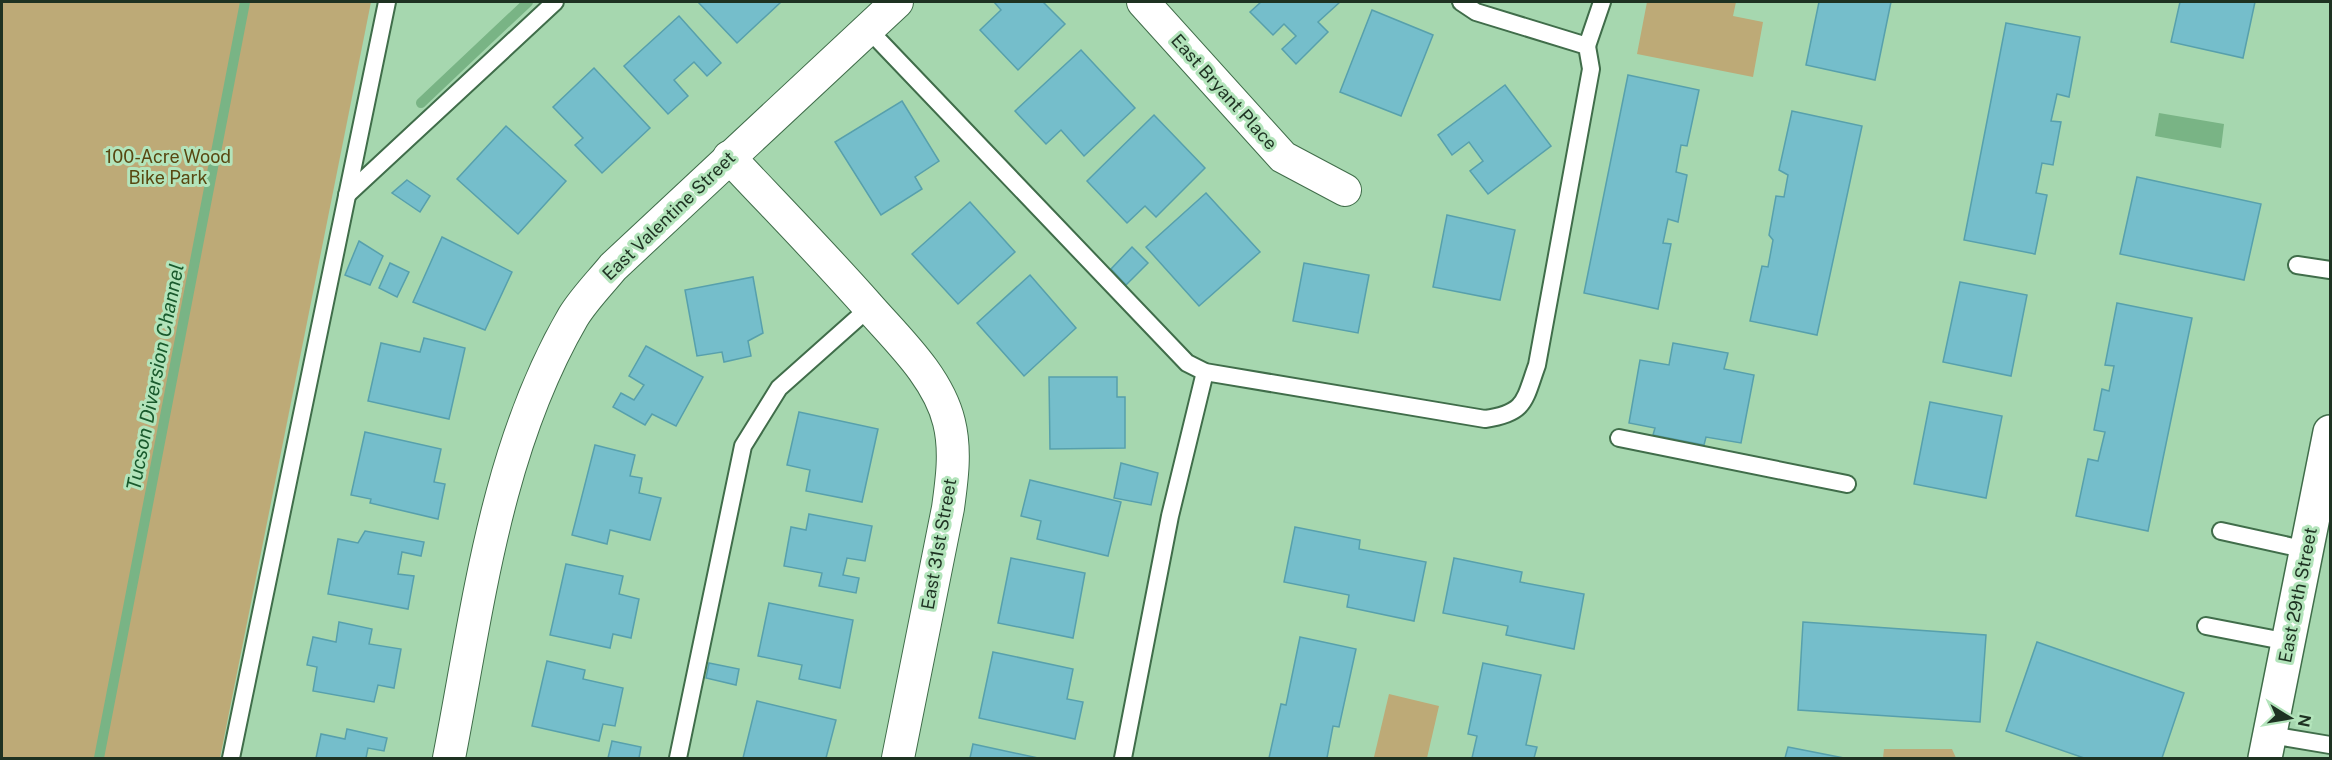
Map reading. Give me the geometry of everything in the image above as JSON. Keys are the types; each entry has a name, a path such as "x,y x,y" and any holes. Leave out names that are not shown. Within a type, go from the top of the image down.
{"street":[{"name":"East Valentine Street","path":"448,759 509,465 526,415 574,315 613,267 897,2"},
{"name":"East Bryant Place","path":"1143,2 1283,157 1345,190"},
{"name":"East 31st Street","path":"729,157 898,339 930,382 948,420 953,444 948,508 898,759"},
{"name":"East 29th Street","path":"2267,747 2288,642 2316,538 2331,432"}],"lane":[{"path":"347,195 555,2"},
{"path":"1461,2 1476,12 1587,46"},
{"path":"868,28 1122,298 1187,363 1205,372 1485,419 1508,416 1523,404 1537,365 1591,69 1587,46 1602,2"},
{"path":"231,759 388,3"},
{"path":"2296,265 2331,270"},
{"path":"678,759 743,446 779,388 870,307"},
{"path":"1123,759 1170,516 1205,372"},
{"path":"1619,438 1847,484"},
{"path":"2221,531 2316,538"},
{"path":"2206,626 2288,642"},
{"path":"2267,747 2331,745"}],"green space":[{"name":"100-Acre Wood Bike Park","path":"2,2 371,2 220,758 2,758"},
{"path":"1647,2 1736,2 1733,16 1763,22 1753,77 1637,54"},
{"path":"1389,694 1439,706 1427,758 1374,757"},
{"path":"1884,749 1952,749 1956,758 1883,758"}],"shaded area":[{"path":"2159,113 2224,124 2221,148 2155,136"}],"building":[{"path":"698,2 781,2 737,43"},
{"path":"994,2 1043,2 1065,24 1018,70 980,30 1001,10"},
{"path":"1261,2 1340,2 1318,22 1328,32 1296,64 1282,49 1296,36 1284,24 1273,35 1250,12"},
{"path":"1819,2 1891,2 1875,80 1806,65"},
{"path":"2180,2 2255,2 2243,58 2171,42"},
{"path":"1372,10 1433,35 1401,116 1340,92"},
{"path":"679,16 721,63 707,76 694,62 674,80 688,96 668,114 624,66"},
{"path":"2006,23 2080,37 2069,97 2057,94 2051,121 2061,122 2053,165 2042,163 2036,193 2047,195 2035,254 1964,240"},
{"path":"1081,50 1135,108 1084,156 1061,130 1046,144 1015,111"},
{"path":"594,68 650,128 602,173 575,145 583,138 553,107"},
{"path":"1628,75 1699,90 1687,146 1681,145 1676,172 1687,175 1678,222 1668,219 1663,243 1671,244 1658,309 1584,293"},
{"path":"1505,85 1551,146 1488,194 1470,171 1483,161 1469,142 1452,155 1438,135"},
{"path":"902,101 939,161 915,177 922,189 881,215 835,142"},
{"path":"1792,111 1862,126 1817,335 1750,321 1762,266 1768,267 1773,240 1769,235 1776,196 1784,197 1788,175 1779,170"},
{"path":"1154,115 1205,168 1156,217 1145,206 1127,223 1087,181"},
{"path":"506,126 566,181 518,234 457,179"},
{"path":"2137,177 2261,204 2244,280 2120,254"},
{"path":"407,180 430,196 420,212 392,193"},
{"path":"1206,193 1260,252 1199,306 1146,247"},
{"path":"970,202 1015,252 958,304 912,254"},
{"path":"1447,215 1515,230 1500,300 1433,287"},
{"path":"442,237 512,272 485,330 413,302"},
{"path":"359,241 383,256 370,285 345,275"},
{"path":"1132,247 1148,263 1126,285 1111,269"},
{"path":"390,263 409,272 397,297 379,288"},
{"path":"1304,263 1369,275 1358,333 1293,321"},
{"path":"1030,275 1076,328 1024,376 977,323"},
{"path":"753,277 763,333 748,341 751,356 724,362 722,352 697,356 685,290"},
{"path":"1960,282 2027,295 2011,376 1943,362"},
{"path":"2117,303 2192,318 2148,531 2076,516 2088,459 2098,461 2105,432 2094,430 2102,389 2109,391 2114,366 2105,365"},
{"path":"424,338 465,348 449,419 368,401 381,343 420,352"},
{"path":"1673,343 1728,353 1724,369 1754,375 1741,443 1706,437 1704,445 1653,435 1655,428 1629,423 1640,360 1669,365"},
{"path":"646,346 703,377 676,426 652,414 645,425 613,407 621,393 634,400 644,385 629,376"},
{"path":"1049,377 1117,377 1117,397 1125,397 1125,448 1050,449"},
{"path":"1930,402 2002,416 1986,498 1914,484"},
{"path":"799,412 878,429 862,502 806,491 810,470 787,465"},
{"path":"365,432 441,449 434,482 445,484 438,519 370,503 371,499 351,495"},
{"path":"595,445 635,455 630,476 642,478 639,493 661,498 650,540 610,530 607,544 572,535"},
{"path":"1121,463 1158,473 1151,505 1114,498"},
{"path":"1030,480 1121,502 1108,556 1037,539 1041,521 1021,516"},
{"path":"809,514 872,526 865,561 847,558 843,575 859,578 856,593 819,586 822,573 784,566 791,527 806,530"},
{"path":"1295,527 1360,540 1359,549 1426,562 1414,621 1347,607 1349,595 1284,582"},
{"path":"365,531 424,542 421,556 402,552 398,574 414,576 408,609 328,594 338,539 358,543"},
{"path":"1011,558 1085,573 1073,638 998,623"},
{"path":"1454,558 1522,572 1520,582 1584,594 1574,649 1506,635 1508,626 1443,613"},
{"path":"566,564 623,576 619,594 639,599 631,638 613,634 610,648 550,635"},
{"path":"769,603 853,620 840,688 799,679 802,665 758,656"},
{"path":"339,622 372,629 369,644 401,649 394,688 378,685 374,702 313,691 317,667 307,665 313,637 336,642"},
{"path":"1803,622 1986,635 1980,722 1798,710"},
{"path":"1300,637 1356,649 1339,727 1333,726 1327,758 1269,758 1281,704 1286,705"},
{"path":"2037,642 2184,693 2162,758 2084,758 2006,731"},
{"path":"993,652 1073,669 1067,699 1083,702 1075,739 979,718"},
{"path":"547,661 585,670 583,679 623,688 615,726 603,724 599,741 532,726"},
{"path":"709,663 739,669 736,685 706,678"},
{"path":"1483,663 1541,675 1526,745 1537,747 1534,758 1472,758 1477,736 1468,734"},
{"path":"757,701 836,720 826,758 743,758"},
{"path":"347,729 387,738 384,751 368,748 366,758 316,758 321,734 345,739"},
{"path":"612,741 641,747 639,758 608,758"},
{"path":"973,744 1038,758 970,758"},
{"path":"1788,747 1844,758 1785,758"}],"waterway":[{"name":"Tucson Diversion Channel","path":"99,758 245,2"},
{"path":"421,103 528,2"}]}
